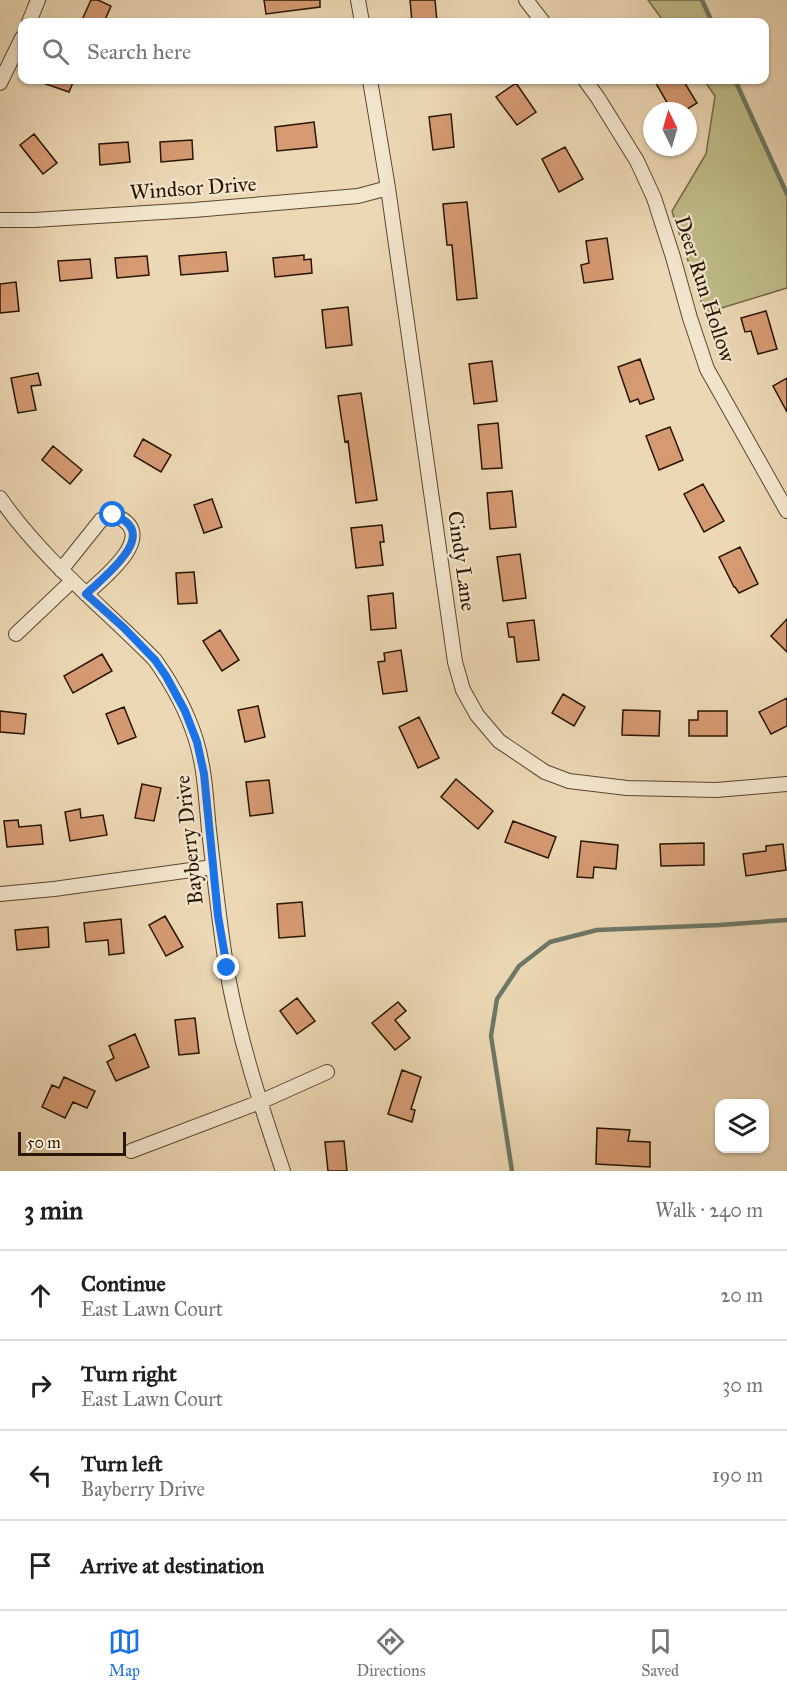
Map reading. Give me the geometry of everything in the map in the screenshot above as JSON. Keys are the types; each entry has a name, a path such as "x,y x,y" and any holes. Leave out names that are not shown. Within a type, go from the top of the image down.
{"street":[{"path":"31,18 38,0"},
{"path":"358,0 361,18"},
{"path":"526,0 540,18"},
{"path":"0,82 18,46"},
{"name":"Cindy Lane","path":"371,84 388,188 455,662 463,690 477,715 500,741 545,772 569,781 627,788 705,790 787,784"},
{"name":"Deer Run Hollow","path":"588,84 637,161 654,198 707,369 787,511"},
{"name":"Windsor Drive","path":"0,220 194,210 358,196 388,188"},
{"name":"Bayberry Drive","path":"0,498 15,519 61,570 155,660 185,711 197,742 204,774 218,916 237,1022 283,1171"},
{"path":"61,570 102,519 113,515 126,520 134,534 133,542 118,562 86,594"},
{"path":"16,634 72,580"},
{"path":"0,894 54,889 213,867"},
{"path":"131,1151 260,1102 327,1072"}],"shaded area":[{"path":"648,0 701,0 709,18 661,18"},
{"path":"707,84 737,84 787,194 787,288 705,313 672,211 706,154 715,96"}],"building":[{"path":"91,0 98,0 111,6 106,18 83,18"},
{"path":"264,0 320,0 320,7 266,14"},
{"path":"410,0 435,0 437,18 412,18"},
{"path":"46,84 72,84 69,92"},
{"path":"517,84 536,112 517,125 496,97"},
{"path":"656,84 685,84 696,102 667,102"},
{"path":"451,114 454,147 433,150 429,117"},
{"path":"314,122 317,147 277,151 275,127"},
{"path":"34,134 57,163 43,174 20,145"},
{"path":"192,140 193,159 161,162 160,142"},
{"path":"128,142 130,162 100,165 99,144"},
{"path":"565,147 583,179 559,192 542,159"},
{"path":"467,202 477,298 457,300 452,245 447,245 443,204"},
{"path":"607,238 613,279 584,283 581,265 589,263 586,241"},
{"path":"226,252 228,271 181,275 179,256"},
{"path":"304,255 304,260 311,259 312,273 275,277 273,258"},
{"path":"147,256 149,275 117,278 115,258"},
{"path":"90,259 92,278 60,281 58,261"},
{"path":"16,282 19,311 0,313 0,284"},
{"path":"348,307 352,345 326,348 322,310"},
{"path":"766,311 777,349 758,354 751,331 745,332 741,318"},
{"path":"640,359 654,399 640,404 638,399 630,402 618,367"},
{"path":"492,361 497,401 474,404 469,364"},
{"path":"38,373 41,385 31,386 36,410 18,413 11,378"},
{"path":"787,378 787,412 773,386"},
{"path":"361,393 377,500 356,503 348,441 345,442 338,396"},
{"path":"498,423 502,468 482,469 478,425"},
{"path":"670,427 683,460 659,470 646,436"},
{"path":"143,439 171,455 161,472 134,456"},
{"path":"53,446 82,470 70,484 42,460"},
{"path":"703,484 724,521 704,532 684,494"},
{"path":"512,491 516,527 490,529 487,493"},
{"path":"212,499 222,527 204,533 194,505"},
{"path":"382,525 384,542 380,542 383,565 356,568 351,528"},
{"path":"740,547 758,584 739,593 719,557"},
{"path":"520,554 526,598 503,601 497,557"},
{"path":"194,572 197,603 178,604 176,573"},
{"path":"393,593 396,628 371,630 368,596"},
{"path":"787,619 787,652 771,636"},
{"path":"534,620 539,660 517,662 514,637 509,637 507,623"},
{"path":"220,630 239,660 222,671 203,641"},
{"path":"401,650 407,691 383,694 378,662 385,661 384,653"},
{"path":"102,654 112,671 73,693 64,676"},
{"path":"563,694 585,707 574,726 552,713"},
{"path":"787,698 787,726 771,734 759,712"},
{"path":"258,706 265,737 245,742 238,710"},
{"path":"124,707 136,737 118,744 106,714"},
{"path":"623,710 660,711 659,736 622,735"},
{"path":"0,711 26,714 24,734 0,732"},
{"path":"698,711 727,711 727,736 689,736 689,720 698,720"},
{"path":"419,717 439,758 418,768 399,727"},
{"path":"456,779 493,811 478,829 441,797"},
{"path":"269,780 273,813 250,816 246,782"},
{"path":"142,784 161,788 154,821 135,818"},
{"path":"80,809 81,818 103,815 107,835 70,841 65,812"},
{"path":"18,820 19,827 41,825 43,844 7,847 4,821"},
{"path":"513,821 556,837 548,858 505,842"},
{"path":"581,841 618,845 616,869 594,867 593,878 577,877"},
{"path":"704,843 704,865 661,866 660,844"},
{"path":"783,844 786,870 746,876 743,854 766,851 766,846"},
{"path":"302,902 305,936 279,938 277,904"},
{"path":"165,916 183,947 166,956 149,925"},
{"path":"121,919 124,953 109,955 108,940 86,942 84,923"},
{"path":"48,927 49,947 17,950 15,930"},
{"path":"297,998 315,1021 297,1034 280,1011"},
{"path":"398,1002 406,1011 395,1020 410,1038 395,1050 372,1023"},
{"path":"195,1018 199,1053 179,1055 175,1020"},
{"path":"135,1034 149,1067 116,1081 107,1062 114,1058 109,1046"},
{"path":"402,1070 421,1077 411,1109 415,1110 412,1122 388,1114"},
{"path":"64,1077 95,1091 87,1108 73,1102 65,1118 42,1107 52,1085 59,1088"},
{"path":"597,1128 630,1130 628,1141 650,1142 650,1167 596,1164"},
{"path":"344,1141 347,1171 328,1171 325,1142"}],"waterway":[{"path":"702,0 710,18"},
{"path":"737,84 787,194"},
{"path":"512,1171 491,1036 497,999 519,966 550,942 597,930 787,920"}],"route":[{"path":"113,515 126,520 132,528 133,542 104,578 86,594 155,660 185,711 197,742 204,774 218,916 227,968"}]}
